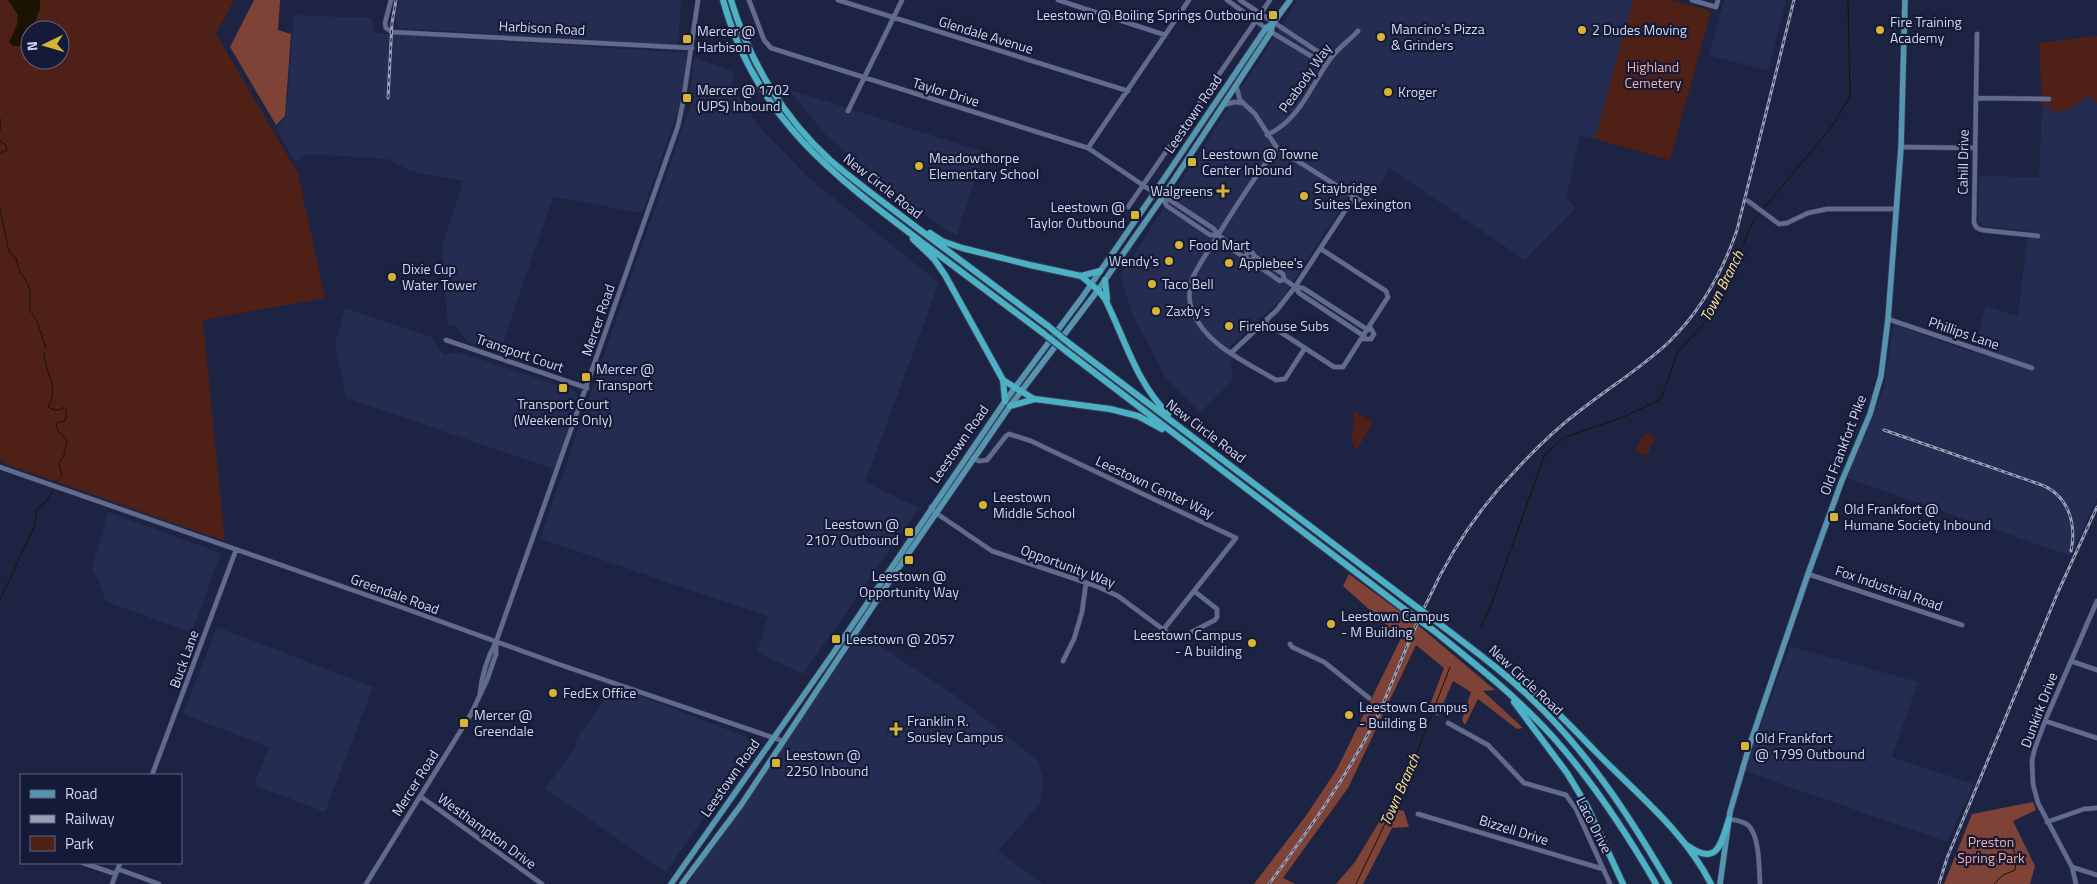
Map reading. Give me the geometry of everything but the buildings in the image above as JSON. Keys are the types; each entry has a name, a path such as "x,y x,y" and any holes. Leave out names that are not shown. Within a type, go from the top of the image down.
{"highway":[{"name":"New Circle Road","path":"723,0 730,25 767,97 780,115 830,171 1433,630 1508,692 1554,739 1590,782 1619,823 1656,884"},
{"name":"New Circle Road","path":"731,0 754,59 788,112 829,159 1504,674 1545,712 1590,763 1629,818 1668,884"},
{"path":"895,211 942,240 962,248 1081,276 1098,290 1108,305 1140,377 1175,423"},
{"path":"892,219 940,266 1003,380 1005,401"},
{"path":"1081,276 1100,271"},
{"path":"1105,280 1108,305"},
{"path":"1003,380 1035,399 1130,414 1179,437"},
{"path":"1010,406 1035,399"},
{"path":"1504,674 1522,684 1568,724 1666,821 1711,884"},
{"path":"1508,692 1518,708 1561,762 1577,788 1623,884"},
{"path":"1682,842 1701,854 1713,853 1720,847 1729,819"}],"main road":[{"name":"Leestown Road","path":"682,884 741,805 783,740 1010,406 1098,290 1162,198 1222,107 1273,23 1290,0"},
{"name":"Old Frankfort Pike","path":"1720,884 1729,819 1749,747 1808,574 1841,483 1874,402 1885,353 1901,147 1905,0"},
{"name":"Leestown Road","path":"671,884 834,652 967,455 1091,284 1269,30"}],"street":[{"name":"Harbison Road","path":"391,0 385,22 386,28 392,32 692,48"},
{"name":"Mercer Road","path":"366,884 468,719 487,680 496,654 496,642 678,126 692,48 698,0"},
{"name":"Taylor Drive","path":"750,0 764,40 771,48 1088,148 1162,198 1170,200 1208,224 1218,235 1231,244"},
{"name":"Glendale Avenue","path":"838,0 1128,91"},
{"path":"848,111 902,0"},
{"path":"1058,0 1165,35"},
{"path":"1088,148 1189,0"},
{"path":"1226,0 1269,30 1326,65"},
{"path":"1240,0 1329,60"},
{"path":"1128,208 1270,0"},
{"path":"1692,0 1716,6 1718,0"},
{"name":"Peabody Way","path":"1267,135 1285,125 1299,111 1329,60 1342,44 1358,31"},
{"name":"Cahill Drive","path":"1977,34 1973,221 1976,226 1986,231 2038,236"},
{"path":"1236,83 1237,96 1255,114 1277,148 1361,201"},
{"path":"1976,98 2049,99"},
{"path":"1222,107 1227,103 1242,103"},
{"path":"1901,147 1975,148"},
{"path":"1277,148 1264,164 1218,235 1193,277 1189,294 1192,310 1200,324 1218,345 1280,381 1285,379 1305,348"},
{"path":"1231,353 1265,322 1295,287 1354,197"},
{"path":"1748,200 1779,224 1808,213 1827,209 1896,209"},
{"path":"1252,258 1246,258 1232,249 1231,244 1235,243 1248,252 1252,258 1280,281 1284,279 1295,287 1299,293 1363,338 1371,339 1374,334 1369,328 1302,288 1295,287"},
{"path":"1265,322 1334,368 1342,367 1388,300 1386,291 1321,249"},
{"path":"1246,258 1248,252"},
{"name":"Phillips Lane","path":"1888,319 2032,368"},
{"name":"Transport Court","path":"446,340 586,388"},
{"name":"Leestown Center Way","path":"974,458 979,461 987,460 1009,434 1031,441 1236,538 1163,630"},
{"path":"967,455 974,458"},
{"name":"Greendale Road","path":"0,467 496,642 783,740"},
{"name":"Opportunity Way","path":"931,507 936,514 992,551 1118,596 1172,636 1184,636 1215,620 1217,617 1217,609 1194,591"},
{"name":"Buck Lane","path":"152,774 236,550"},
{"name":"Fox Industrial Road","path":"1808,574 1962,625"},
{"path":"1063,661 1074,639 1082,612 1086,583"},
{"name":"Dunkirk Drive","path":"2076,884 2072,867 2035,794 2032,773 2035,748 2045,721 2097,601"},
{"path":"1290,644 1292,647 1324,662 1369,698"},
{"path":"2071,661 2097,670"},
{"path":"2045,721 2097,738"},
{"name":"Laco Drive","path":"1448,723 1488,745 1524,782 1569,798 1576,809 1610,884"},
{"name":"Westhampton Drive","path":"420,796 542,884"},
{"path":"2048,822 2084,809 2096,808"},
{"name":"Bizzell Drive","path":"1418,814 1603,869"},
{"path":"1729,819 1744,822 1752,830 1756,845 1760,884"},
{"path":"87,864 159,884"},
{"path":"112,884 120,864"},
{"path":"2072,867 2097,875"}],"shaded area":[{"path":"8,0 40,0 40,9 36,20 20,20 20,46 13,46 9,42 17,25 18,15"},
{"path":"399,0 681,0 678,45 399,28 394,19"},
{"path":"1298,0 1633,0 1595,139 1580,135 1566,198 1576,208 1525,260 1389,168 1371,200 1352,191 1282,299 1230,346 1233,380 1200,413 1165,377 1132,313 1120,276"},
{"path":"1724,0 1786,0 1768,71 1709,55"},
{"path":"294,15 372,18 373,33 687,53 680,105 642,213 553,197 499,354 467,342 458,328 448,325 442,247 463,181 410,171 387,159 308,154 295,162 276,129 286,117"},
{"path":"694,57 734,72 731,85 760,128 811,180 939,283 865,482 919,508 803,674 757,652 768,616 540,539 694,96 690,94"},
{"name":"Meadowthorpe Elementary School","path":"788,89 984,152 957,235 945,229 863,170 832,139 830,140"},
{"path":"2089,95 2097,104 2097,498 2071,556 1847,478 1883,390 1894,324 1973,353 1986,306 2018,316 2028,231 1983,226 1980,224 1978,221 1979,176 2039,177 2042,107"},
{"path":"345,308 432,337 444,355 458,352 576,391 578,397 554,469 346,398 335,344"},
{"path":"108,512 221,553 192,633 105,601 102,588 92,568"},
{"path":"217,627 373,687 325,812 254,785 269,747 183,714"},
{"name":"Franklin R. Sousley Campus","path":"861,633 956,696 1038,761 1043,780 1041,802 998,851 1043,884 687,884"},
{"path":"1790,646 1918,682 1892,757 1974,784 1947,842 1744,771"},
{"path":"615,686 757,741 666,872 545,789 577,745 574,742"}],"green space":[{"path":"0,0 234,0 216,34 298,173 325,298 203,320 225,541 3,463 0,459"},
{"path":"254,0 280,0 278,30 291,34 285,116 276,125 230,47"},
{"name":"Highland Cemetery","path":"1633,0 1672,0 1711,11 1670,160 1595,139"},
{"path":"2097,36 2097,104 2089,95 2072,108 2052,113 2050,106 2042,107 2039,43"},
{"path":"1354,411 1373,422 1357,450 1352,443"},
{"path":"1647,433 1655,437 1647,456 1635,451 1641,438"},
{"path":"1349,574 1413,621 1495,690 1483,691 1523,728 1517,729 1478,699 1465,725 1462,720 1471,692 1453,681 1438,716 1428,710 1444,668 1416,645 1348,788 1283,878 1295,884 1254,884 1305,817 1337,769 1401,638 1343,586"},
{"name":"Preston Spring Park","path":"2033,802 2036,810 2013,821 2035,866 2030,884 1944,884 1972,814"},
{"path":"1388,807 1404,811 1409,827 1392,828 1363,884 1336,884 1355,862"}],"waterway":[{"name":"Town Branch","path":"1763,209 1830,129 1850,97 1848,0"},
{"path":"0,118 0,132"},
{"path":"0,141 6,145 7,150 0,153"},
{"path":"0,209 9,252 16,258 20,273 27,282 30,291 30,310 37,321 46,348"},
{"name":"Town Branch","path":"1481,628 1545,454 1565,437 1626,416 1661,399 1677,353 1707,320 1731,273 1753,221 1761,212"},
{"path":"44,353 53,392 48,407 56,410 64,407 66,409 64,422 58,422 56,426 67,441 64,455 59,463 62,475 55,483"},
{"path":"0,600 34,527 37,509 46,502 52,491"},
{"name":"Town Branch","path":"1356,884 1408,776 1450,667"},
{"path":"1994,884 2003,875 2015,870 2014,850 2001,842"}],"railway":[{"path":"388,98 392,23 396,0"},
{"path":"1269,884 1326,804 1364,741 1383,705 1414,631 1445,566 1477,516 1502,485 1556,430 1670,341 1692,316 1710,289 1725,260 1737,230 1794,0"},
{"path":"1884,430 2049,489 2057,495 2068,511 2073,530 2071,551"},
{"path":"1939,884 1947,858 2058,592 2097,507"}],"place":[{"name":"Leestown @ Boiling Springs Outbound","path":"1273,15"},
{"name":"2 Dudes Moving","path":"1582,30"},
{"name":"Fire Training Academy","path":"1880,30"},
{"name":"Mancino's Pizza & Grinders","path":"1381,37"},
{"name":"Mercer @ Harbison","path":"687,39"},
{"name":"Kroger","path":"1388,92"},
{"name":"Mercer @ 1702 (UPS) Inbound","path":"687,98"},
{"name":"Leestown @ Towne Center Inbound","path":"1192,162"},
{"name":"Meadowthorpe Elementary School","path":"919,166"},
{"name":"Walgreens","path":"1223,191"},
{"name":"Staybridge Suites Lexington","path":"1304,196"},
{"name":"Leestown @ Taylor Outbound","path":"1135,215"},
{"name":"Food Mart","path":"1179,245"},
{"name":"Wendy's","path":"1169,261"},
{"name":"Applebee's","path":"1229,263"},
{"name":"Dixie Cup Water Tower","path":"392,277"},
{"name":"Taco Bell","path":"1152,284"},
{"name":"Zaxby's","path":"1156,311"},
{"name":"Firehouse Subs","path":"1229,326"},
{"name":"Mercer @ Transport","path":"586,377"},
{"name":"Transport Court (Weekends Only)","path":"563,388"},
{"name":"Leestown Middle School","path":"983,505"},
{"name":"Old Frankfort @ Humane Society Inbound","path":"1834,517"},
{"name":"Leestown @ 2107 Outbound","path":"909,532"},
{"name":"Leestown @ Opportunity Way","path":"909,560"},
{"name":"Leestown Campus - M Building","path":"1331,624"},
{"name":"Leestown @ 2057","path":"836,639"},
{"name":"Leestown Campus - A building","path":"1252,643"},
{"name":"FedEx Office","path":"553,693"},
{"name":"Leestown Campus - Building B","path":"1349,715"},
{"name":"Mercer @ Greendale","path":"464,723"},
{"name":"Franklin R. Sousley Campus","path":"896,729"},
{"name":"Old Frankfort @ 1799 Outbound","path":"1745,746"},
{"name":"Leestown @ 2250 Inbound","path":"776,763"}]}
